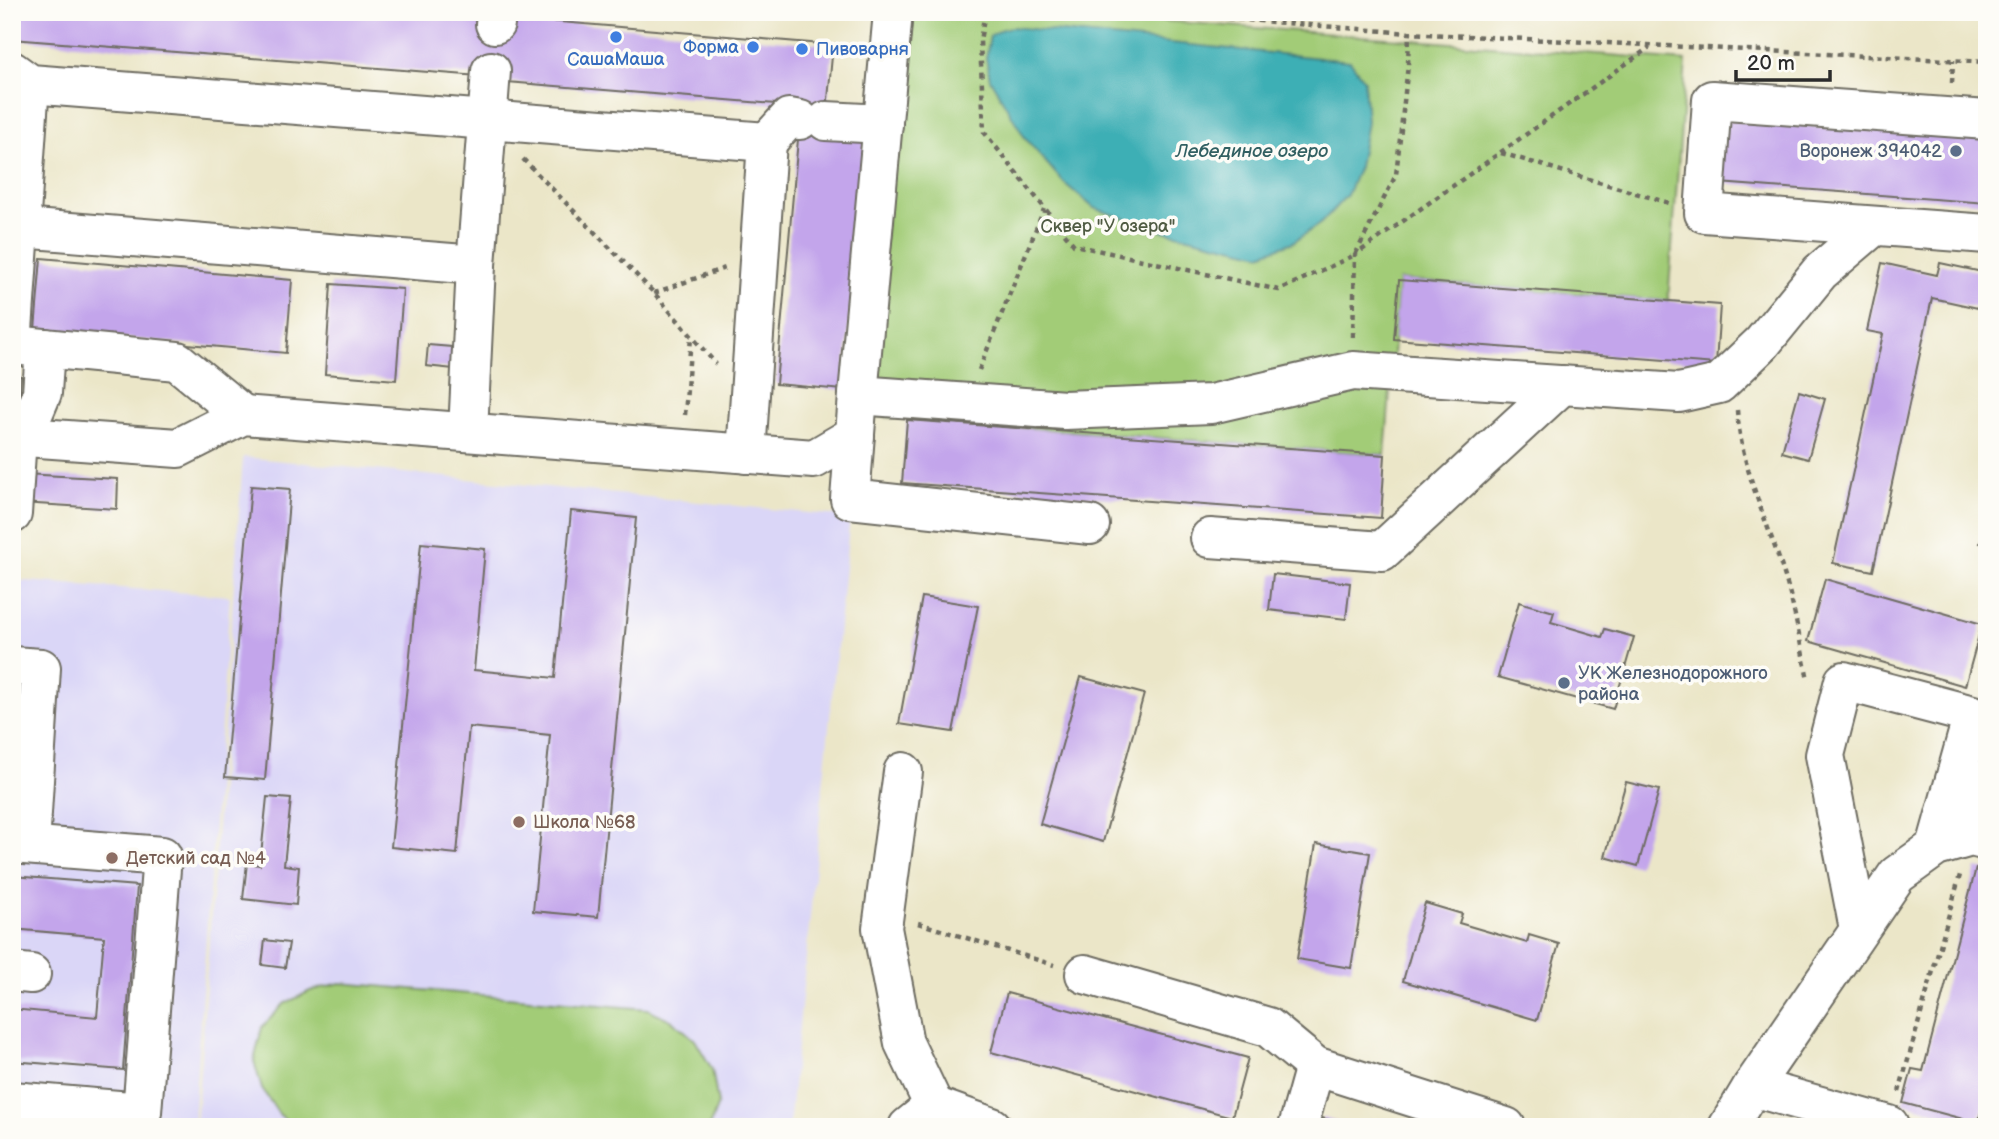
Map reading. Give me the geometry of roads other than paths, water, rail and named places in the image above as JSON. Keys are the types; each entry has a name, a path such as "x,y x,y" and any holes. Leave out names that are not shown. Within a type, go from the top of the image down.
{"lane":[{"path":"893,12 850,499 1090,525"},
{"path":"468,432 476,265 491,71"},
{"path":"12,514 15,436 34,412 42,393 24,346 20,228 21,77 486,120 767,142"},
{"path":"1987,120 1712,100 1704,213 1987,234"},
{"path":"746,454 767,142 789,118 883,124"},
{"path":"858,395 1065,410 1211,404 1353,371 1679,393 1718,384 1762,343 1820,272 1874,226"},
{"path":"20,228 476,265"},
{"path":"24,346 177,361 243,415"},
{"path":"1210,538 1382,551 1562,385"},
{"path":"15,436 178,448 243,415 814,459 855,435"},
{"path":"12,666 41,668 21,845 162,856 142,1112 12,1101"},
{"path":"1860,929 1825,755 1844,681 1973,715 1964,842"},
{"path":"903,772 882,928 921,1116 992,1127"},
{"path":"1728,1127 1752,1087 1897,875 1964,842 1987,779"},
{"path":"1085,974 1268,1027 1315,1066 1506,1127"},
{"path":"1298,1127 1315,1066"},
{"path":"1752,1087 1889,1125"}],"water":[{"name":"Лебединое озеро","path":"1012,27 1350,61 1364,80 1367,122 1359,167 1347,195 1321,223 1293,242 1261,254 1159,230 1094,208 1064,183 1025,138 990,79 986,58 990,36"}],"place":[{"name":"СашаМаша","path":"616,37"},
{"name":"Форма","path":"753,47"},
{"name":"Пивоварня","path":"802,49"},
{"name":"Воронеж 394042","path":"1956,151"},
{"name":"УК Железнодорожного района","path":"1564,683"},
{"name":"Школа №68","path":"519,822"},
{"name":"Детский сад №4","path":"112,858"}],"park label":[{"name":"Сквер \"У озера\"","path":"1108,226"}]}
